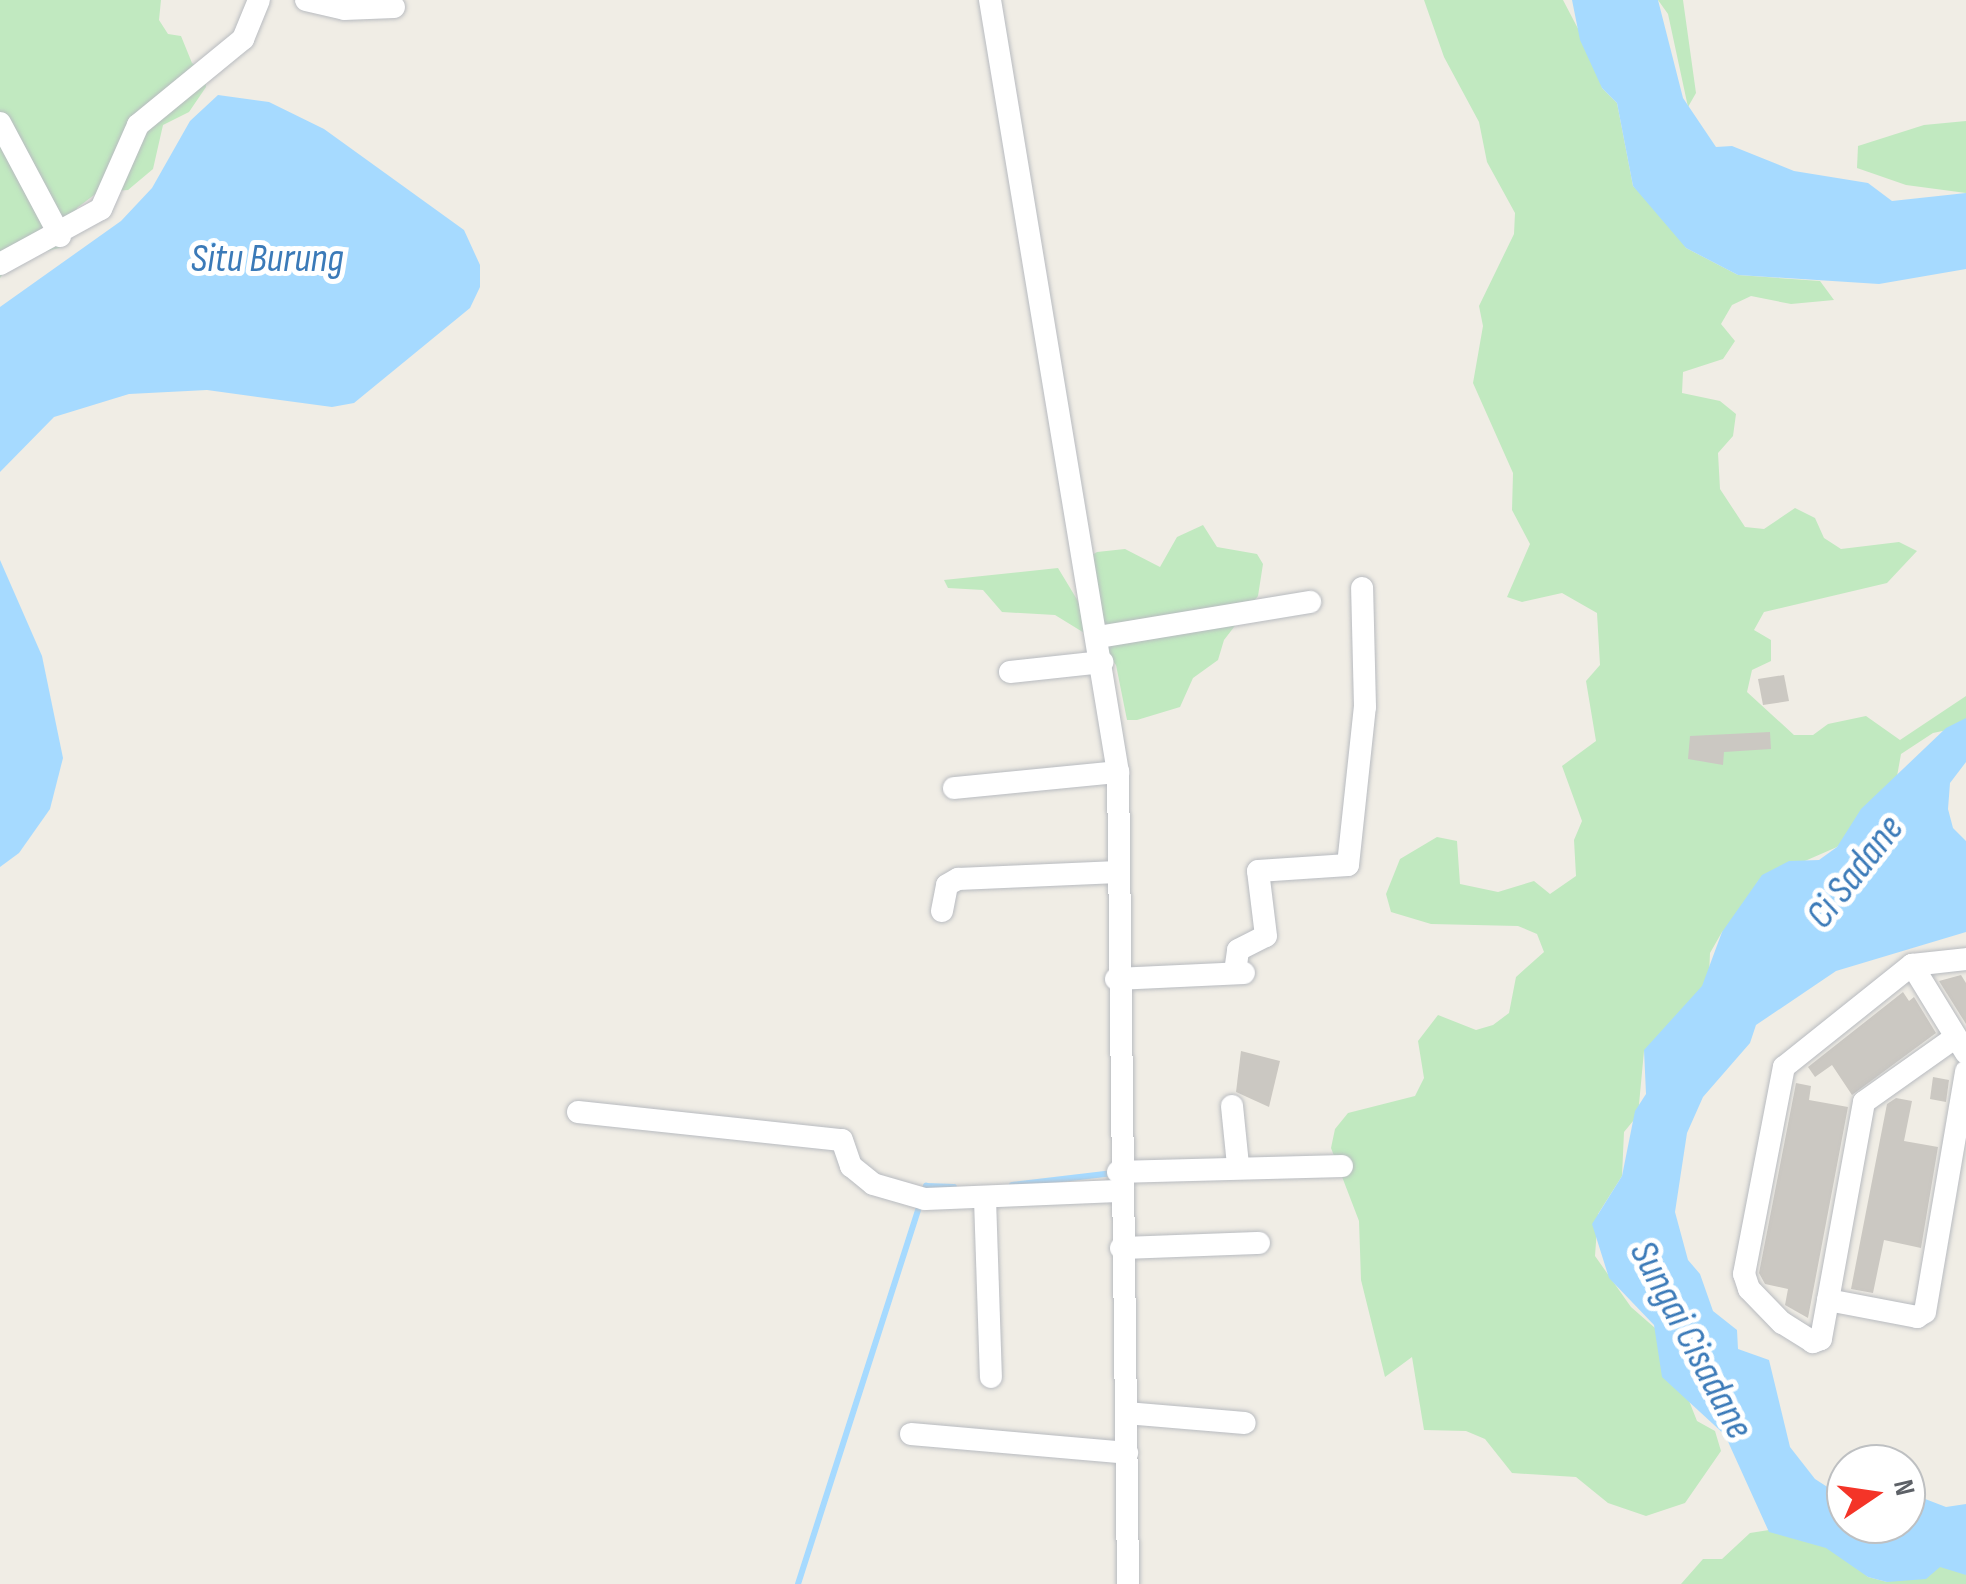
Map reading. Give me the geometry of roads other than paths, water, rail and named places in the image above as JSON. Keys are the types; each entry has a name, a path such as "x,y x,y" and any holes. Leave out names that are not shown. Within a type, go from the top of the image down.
{"street":[{"path":"0,264 60,236 101,208 138,125 243,38 259,0"},
{"path":"306,0 344,9 394,6"},
{"path":"990,0 1118,772 1116,979 1128,1584"},
{"path":"0,123 60,236"},
{"path":"1116,979 1240,972 1238,950 1266,936 1258,871 1348,865 1365,707 1362,588"},
{"path":"1098,636 1310,602"},
{"path":"1010,672 1102,662"},
{"path":"954,788 1118,772"},
{"path":"942,911 947,886 958,879 1118,872"},
{"path":"1912,966 1959,1046 1864,1102 1821,1339 1813,1342 1782,1323 1748,1289 1744,1274 1784,1067 1912,966 1966,959"},
{"path":"1828,1300 1917,1317 1925,1312 1961,1132 1966,1070"},
{"path":"1232,1106 1238,1165"},
{"path":"578,1112 842,1140 851,1166 873,1184 925,1200 985,1199 1238,1165 1342,1166"},
{"path":"985,1199 991,1377"},
{"path":"1121,1248 1259,1244"},
{"path":"1126,1413 1245,1423"},
{"path":"911,1434 1127,1453"}],"water":[{"path":"1572,0 1658,0 1683,98 1716,147 1732,146 1794,171 1868,183 1892,201 1966,193 1966,269 1879,284 1738,275 1686,248 1633,186 1617,103 1602,88 1580,40"},
{"name":"Situ Burung","path":"218,95 269,102 324,129 464,230 480,265 480,287 470,308 354,403 332,407 207,390 129,394 54,417 0,472 0,307 121,221 152,188 190,121"},
{"path":"0,560 42,656 63,758 50,809 19,853 0,867"},
{"path":"1966,718 1966,762 1950,783 1948,809 1953,828 1966,841 1966,932 1836,971 1756,1025 1750,1043 1703,1097 1687,1133 1675,1212 1688,1260 1700,1274 1713,1311 1737,1330 1738,1349 1769,1360 1790,1447 1815,1479 1826,1486 1826,1544 1926,1544 1926,1499 1946,1507 1966,1504 1966,1575 1940,1567 1926,1579 1887,1582 1868,1577 1826,1548 1769,1532 1725,1435 1662,1377 1654,1325 1609,1278 1592,1224 1622,1176 1635,1111 1646,1094 1644,1050 1702,986 1722,932 1762,875 1789,861 1819,860 1837,847 1861,809 1946,728"}],"waterway":[{"path":"1012,1185 1113,1173"},
{"path":"923,1194 926,1186 954,1187"},
{"path":"798,1584 920,1204"}],"water label":[{"name":"Ci Sadane","path":"1855,872"},
{"name":"Sungai Cisadane","path":"1691,1340"}]}
